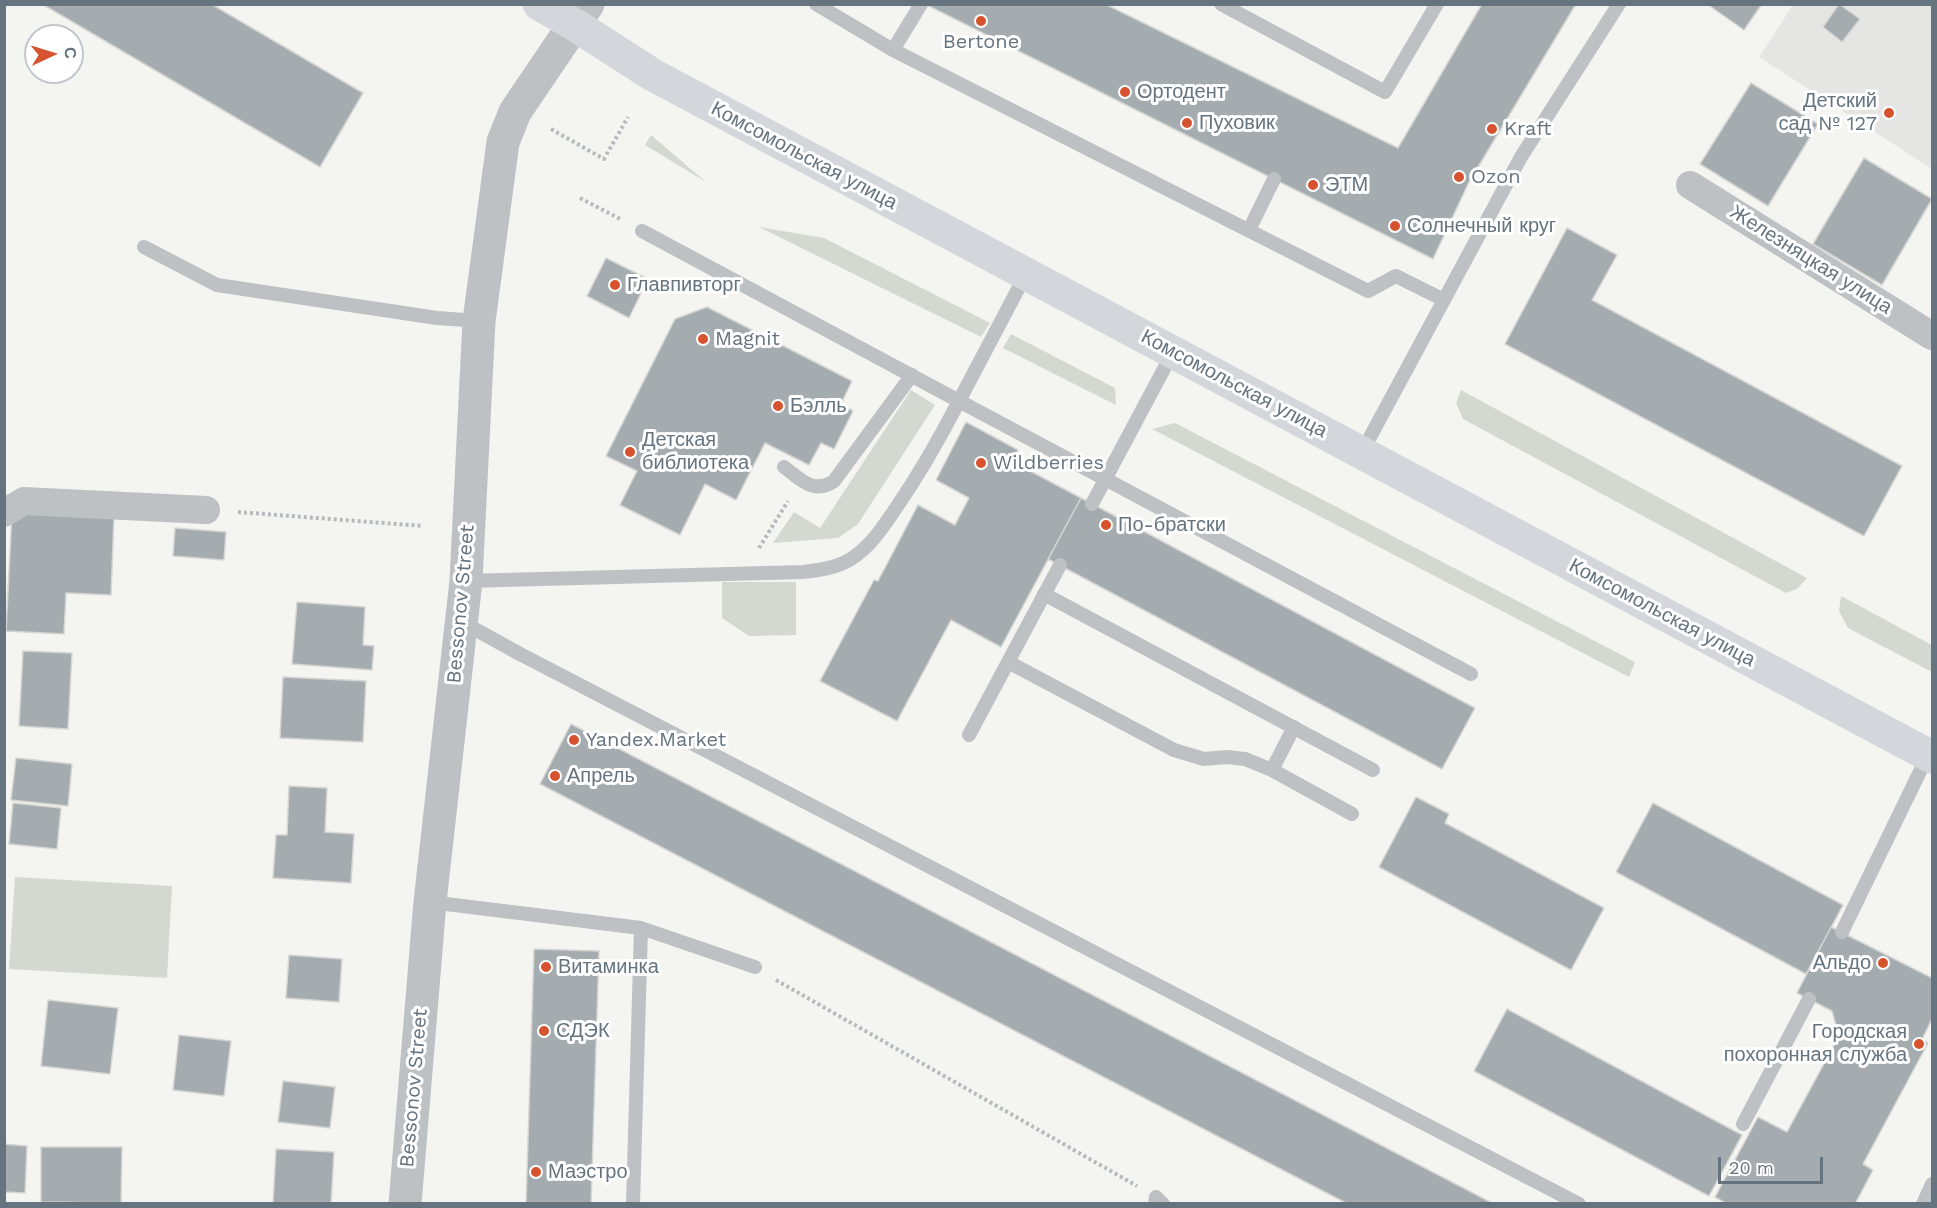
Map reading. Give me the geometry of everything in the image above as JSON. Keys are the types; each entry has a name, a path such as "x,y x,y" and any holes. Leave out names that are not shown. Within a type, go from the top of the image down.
{"main road":[{"name":"Комсомольская улица","path":"539,4 582,15 652,75 1930,756"}],"street":[{"name":"Bessonov Street","path":"405,1203 430,902 466,581 479,321 503,142 515,112 582,15"},
{"name":"Железняцкая улица","path":"1690,185 1932,336"},
{"path":"4,513 24,501 206,510"}],"lane":[{"path":"816,4 893,50 1368,291 1396,276 1444,300"},
{"path":"893,50 921,4"},
{"path":"1221,4 1385,92 1437,4"},
{"path":"1362,452 1521,157 1619,4"},
{"path":"1249,230 1274,179"},
{"path":"642,231 1471,674"},
{"path":"144,248 217,285 437,318 479,321"},
{"path":"466,581 803,572 838,565 864,550 876,538 924,467 1026,274"},
{"path":"1092,504 1173,352"},
{"path":"784,467 810,486 822,487 834,481 912,375"},
{"path":"969,735 1060,565"},
{"path":"1044,594 1373,770"},
{"path":"462,622 531,660 1579,1203"},
{"path":"1008,662 1180,753 1204,759 1227,757 1245,759 1272,770 1352,813"},
{"path":"1272,770 1294,727"},
{"path":"1842,932 1930,756"},
{"path":"430,902 641,928 755,967"},
{"path":"633,1203 641,928"},
{"path":"1743,1124 1809,999"},
{"path":"1923,1203 1932,1184"}],"path":[{"path":"551,129 603,159 628,117"},
{"path":"580,198 642,231"},
{"path":"206,510 423,526"},
{"path":"762,543 781,512"},
{"path":"755,967 1158,1201"}],"shaded area":[{"name":"Детский сад № 127","path":"1793,5 1932,5 1932,169 1759,57"},
{"path":"651,135 706,182 645,145"},
{"path":"759,227 824,238 990,323 981,337"},
{"path":"1011,334 1115,388 1116,405 1003,348"},
{"path":"911,390 935,405 858,524 838,538 773,543 794,512 820,528"},
{"path":"1461,390 1807,578 1797,589 1786,593 1463,419 1456,403"},
{"path":"1175,423 1635,662 1629,677 1152,429"},
{"path":"722,582 796,582 796,635 749,636 722,618"},
{"path":"1841,596 1932,645 1932,672 1848,628 1839,611"},
{"path":"15,877 172,886 167,978 9,969"}],"building":[{"path":"42,4 211,4 363,93 320,167 84,29 84,24 76,24"},
{"path":"925,4 1105,4 1398,148 1482,4 1576,4 1469,182 1433,259"},
{"path":"1707,4 1762,4 1744,30"},
{"path":"1839,4 1860,19 1842,42 1823,27"},
{"path":"1751,83 1818,124 1768,206 1700,164"},
{"path":"1864,158 1932,199 1882,285 1813,244"},
{"path":"1567,228 1617,255 1592,300 1902,466 1864,536 1505,344"},
{"path":"606,258 648,279 629,318 587,296"},
{"path":"707,307 852,381 841,404 853,411 834,449 821,443 809,465 765,443 736,500 705,484 680,535 620,505 637,471 606,456 675,319"},
{"path":"966,422 1018,450 1013,462 1081,498 1001,647 951,620 897,721 820,681 874,580 878,581 918,505 955,525 969,498 936,480"},
{"path":"1081,498 1475,708 1442,769 1048,559"},
{"path":"12,512 114,517 111,595 66,593 64,634 6,631"},
{"path":"175,528 226,532 224,560 173,556"},
{"path":"297,602 365,607 363,645 374,646 372,670 292,664"},
{"path":"23,651 72,653 68,729 19,726"},
{"path":"283,677 366,681 363,742 280,738"},
{"path":"571,724 1494,1204 1348,1204 540,784"},
{"path":"16,758 72,764 68,806 11,800"},
{"path":"289,786 327,788 325,832 354,834 351,883 273,878 276,835 287,835"},
{"path":"1416,797 1449,814 1445,823 1604,908 1571,970 1379,867"},
{"path":"13,803 61,808 57,849 9,844"},
{"path":"1653,803 1843,905 1806,974 1616,872"},
{"path":"1831,927 1932,978 1932,1019 1922,1039 1928,1043 1863,1164 1873,1170 1855,1204 1727,1204 1715,1197 1758,1117 1787,1132 1839,1036 1832,1011 1797,993"},
{"path":"534,949 599,951 591,1204 526,1204"},
{"path":"289,955 342,959 339,1002 286,998"},
{"path":"48,1000 118,1008 110,1074 41,1066"},
{"path":"1507,1009 1742,1135 1709,1196 1474,1071"},
{"path":"179,1035 231,1041 224,1096 173,1090"},
{"path":"283,1081 335,1087 330,1128 278,1122"},
{"path":"4,1144 27,1146 25,1193 4,1192"},
{"path":"41,1147 122,1147 121,1203 41,1202"},
{"path":"276,1149 334,1152 331,1204 273,1204"}],"place":[{"name":"Bertone","path":"981,21"},
{"name":"Ортодент","path":"1125,92"},
{"name":"Детский сад № 127","path":"1889,113"},
{"name":"Пуховик","path":"1187,123"},
{"name":"Kraft","path":"1492,129"},
{"name":"Ozon","path":"1459,177"},
{"name":"ЭТМ","path":"1313,185"},
{"name":"Солнечный круг","path":"1395,226"},
{"name":"Главпивторг","path":"615,285"},
{"name":"Magnit","path":"703,339"},
{"name":"Бэлль","path":"778,406"},
{"name":"Детская библиотека","path":"630,452"},
{"name":"Wildberries","path":"981,463"},
{"name":"По-братски","path":"1106,525"},
{"name":"Yandex.Market","path":"574,740"},
{"name":"Апрель","path":"555,776"},
{"name":"Альдо","path":"1883,963"},
{"name":"Витаминка","path":"546,967"},
{"name":"СДЭК","path":"544,1031"},
{"name":"Городская похоронная служба","path":"1919,1044"},
{"name":"Маэстро","path":"536,1172"}]}
